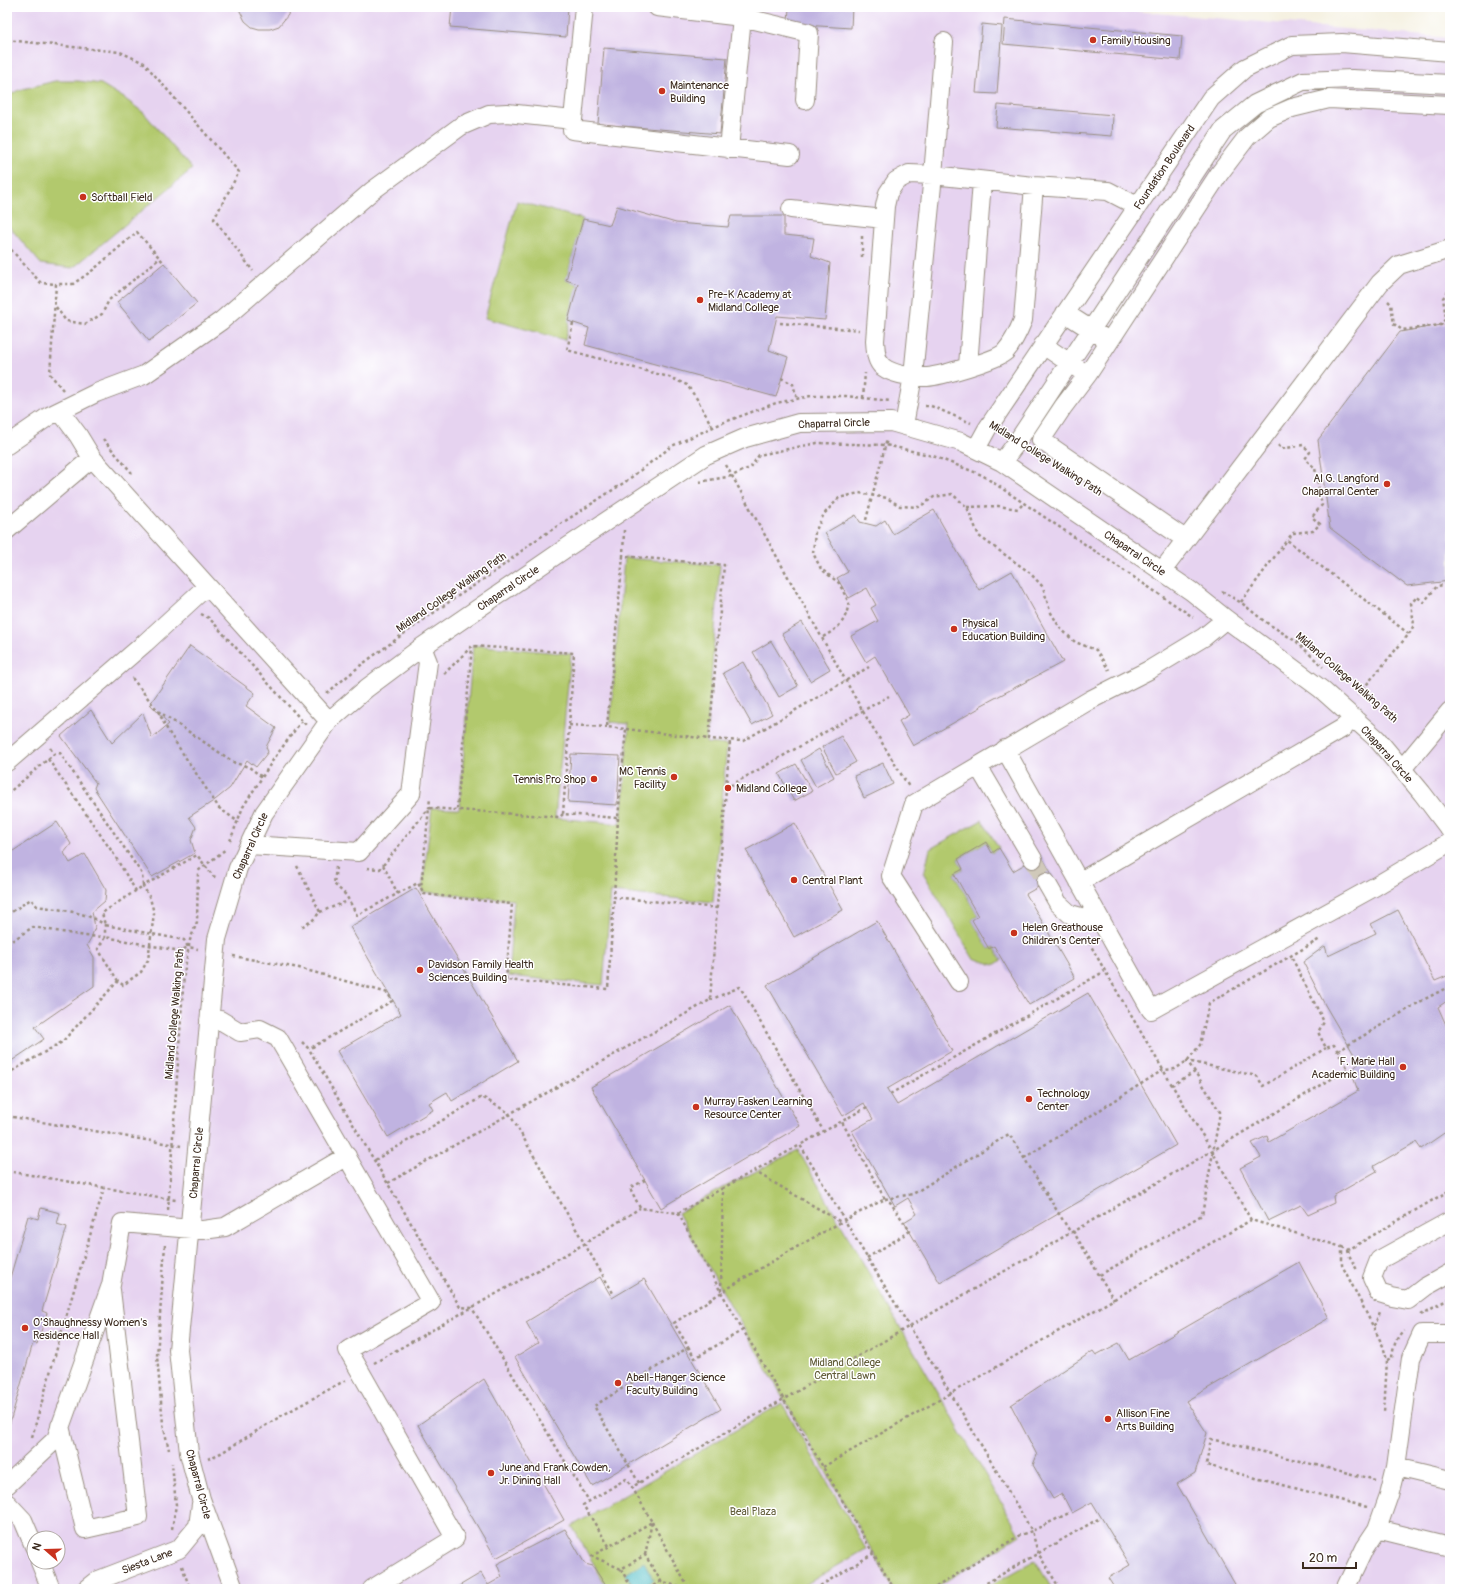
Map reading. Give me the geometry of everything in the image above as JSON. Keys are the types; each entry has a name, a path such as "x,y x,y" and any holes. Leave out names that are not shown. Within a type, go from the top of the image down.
{"street":[{"path":"584,7 572,130 790,155"},
{"path":"657,7 742,17 809,33 805,100"},
{"path":"730,149 742,17"},
{"path":"898,424 908,404 913,376 933,175 944,42"},
{"name":"Foundation Boulevard","path":"976,450 987,429 1043,345 1211,98 1245,68 1292,45 1342,43 1450,52"},
{"path":"1002,462 1015,446 1223,130 1255,104 1303,81 1352,79 1450,84"},
{"path":"1185,539 1041,440 1063,407 1088,374 1219,174 1243,142 1269,118 1292,108 1329,99 1450,105"},
{"path":"7,445 49,416 96,394 144,376 221,321 372,191 461,126 489,114 506,114 573,120"},
{"path":"1200,114 1243,142"},
{"path":"1179,145 1219,174"},
{"path":"1034,186 1023,320 1020,328 1005,352 994,359 928,377 894,372 883,366 876,356 875,341 884,219 888,192 896,181 909,174 933,175 1034,186 1108,191 1137,206"},
{"path":"968,366 982,180"},
{"path":"791,209 884,219"},
{"path":"1162,571 1380,284 1399,265 1450,248"},
{"path":"1065,313 1110,341"},
{"path":"1043,345 1088,374"},
{"path":"67,407 78,435 92,458 207,586 321,700 329,721"},
{"name":"Chaparral Circle","path":"234,1589 201,1499 189,1453 178,1350 217,939 238,868 264,812 329,721 367,688 422,647 706,455 745,438 799,422 898,424 961,442 1002,462 1191,591 1220,624 1321,689 1377,738 1422,792 1450,830"},
{"path":"7,530 92,458"},
{"path":"7,762 145,643 207,586"},
{"path":"959,982 891,876 914,804 1090,700 1141,675 1204,637 1220,624"},
{"path":"249,844 359,852 411,794 428,662 422,647"},
{"path":"1402,769 1450,711"},
{"path":"1079,882 1343,728 1354,718"},
{"path":"1006,750 1152,1010 1376,886 1450,842"},
{"path":"978,766 1033,859"},
{"path":"1046,882 1058,903 1070,914 1102,923"},
{"path":"209,1020 220,1020 240,1032 260,1029 278,1038 431,1302 348,1350 455,1538 372,1589"},
{"path":"7,1485 56,1439 111,1285 122,1223 203,1230 225,1227 347,1156"},
{"path":"1450,1221 1379,1260 1372,1278 1379,1293 1408,1300 1425,1287 1450,1273"},
{"path":"60,1426 85,1529 138,1517 111,1285"},
{"path":"1345,1589 1365,1547 1380,1521 1394,1475 1411,1358 1422,1334 1450,1334"},
{"path":"1394,1475 1450,1480"},
{"name":"Siesta Lane","path":"91,1585 180,1549 198,1526 201,1499"},
{"path":"7,1503 23,1520 27,1530"},
{"path":"1380,1521 1450,1547"},
{"path":"43,1570 51,1589"}],"path":[{"path":"7,40 120,52 144,63 239,172 214,219 263,284"},
{"path":"7,245 41,282 56,284 73,284 98,266 137,232 164,263"},
{"path":"55,306 66,322 86,324 102,314 109,300 160,258"},
{"path":"56,284 50,374 67,407"},
{"path":"1387,300 1391,304 1394,324 1402,330 1441,325 1446,318 1443,298 1450,289"},
{"path":"573,323 567,350 669,377 688,385 698,399 712,427 719,449 732,476 847,680 862,710 911,790"},
{"path":"780,323 859,330 859,337"},
{"path":"863,398 865,372"},
{"path":"782,378 793,384 797,399"},
{"name":"Midland College Walking Path","path":"170,1451 163,1424 157,1356 184,973 188,947 197,922 198,871 226,850 243,807 301,721 321,700 361,665 402,635 449,602 496,572 533,542 625,482 672,446 712,427 776,403 811,396 846,396 931,406 987,429"},
{"path":"866,520 886,445 898,424"},
{"path":"99,435 134,476"},
{"path":"692,484 732,476 751,467 759,455 818,443 886,445 934,456 982,475 1201,623 1220,624"},
{"path":"1241,602 1292,533 1313,531 1320,524 1312,517 1322,505 1315,468 1305,459 1310,452 1303,445 1282,449 1277,445"},
{"path":"967,507 998,506 1018,509 1024,504 1036,486"},
{"path":"823,637 837,628 846,617 849,603 839,583 821,569 813,553 815,532 824,514 839,498 859,493 887,498 900,506 919,507 934,496 952,494 967,507 979,536 1029,572 1043,587 1050,610 1060,628 1075,642 1096,650 1112,676"},
{"path":"606,494 617,514"},
{"path":"607,727 624,528 618,533"},
{"path":"1288,540 1408,634"},
{"path":"622,556 724,565 709,738"},
{"path":"1357,696 1414,625 1410,604 1416,597 1424,602 1437,586 1450,584"},
{"name":"Midland College Walking Path","path":"1221,591 1241,602 1264,621 1298,642 1327,670"},
{"path":"199,613 209,618 301,721 318,736"},
{"path":"456,809 472,646"},
{"path":"441,678 472,646 574,653 563,814"},
{"path":"569,726 607,727 730,741 743,741 868,667"},
{"path":"131,677 158,710 168,731 219,808 237,821"},
{"path":"323,689 321,700 344,708"},
{"name":"Midland College Walking Path","path":"1353,693 1362,701"},
{"path":"726,788 888,696"},
{"path":"158,710 235,763 249,767 262,777"},
{"path":"343,866 336,865 334,884 346,895 357,915 418,883 424,894 512,904 506,980 608,990 618,818 626,729"},
{"path":"710,1000 730,741"},
{"path":"47,744 54,754"},
{"path":"7,794 54,754 60,753 142,874 143,886 150,898 154,913 148,960 141,972 123,985 118,981 98,949 105,938 105,925 102,913 143,886 198,855 213,876 234,883"},
{"path":"48,759 113,853 136,891"},
{"path":"421,888 430,793"},
{"path":"429,808 560,817 563,814 618,818"},
{"path":"365,868 380,869 429,808"},
{"path":"294,861 320,912"},
{"path":"383,866 398,894"},
{"path":"614,897 717,908"},
{"path":"7,915 31,899 37,906 81,914 96,919 105,925 184,940 188,947"},
{"path":"301,927 312,921 320,912 348,901"},
{"path":"7,944 32,927 180,951 188,947 298,968 388,993 392,1001 309,1049"},
{"path":"1085,934 1104,972 1212,1151 1251,1220 1342,1246 1348,1250 1450,1190"},
{"path":"1024,1158 1163,1070 1175,1069 1187,1061 1200,1045 1209,1003 1326,936"},
{"path":"1291,956 1324,1022 1318,1032 1326,1048"},
{"path":"890,1094 1104,972"},
{"path":"7,1074 62,1042 118,981"},
{"path":"1338,1051 1423,1000 1450,986"},
{"path":"388,1183 710,1000 740,987 824,1132"},
{"path":"298,1038 309,1049 460,1307 472,1308"},
{"path":"632,1487 1212,1151 1348,1069 1334,1045 1326,1048 1263,1086 1257,1076 1187,1061"},
{"path":"1100,1275 1202,1215 1220,1112 1187,1061"},
{"path":"1172,1085 1195,1072"},
{"path":"375,1160 482,1097 509,1113 613,1293"},
{"path":"172,1465 201,1462 220,1453 281,1416 584,1244 640,1208 678,1213 867,1107"},
{"path":"7,1116 197,1148"},
{"path":"842,1122 885,1199 890,1202 910,1232 867,1258"},
{"path":"743,1330 695,1358 674,1322 721,1292 843,1221 885,1199 913,1194 1010,1134 1100,1275 1114,1300"},
{"path":"800,1145 843,1221 910,1326 1032,1531 1038,1553 1060,1589"},
{"path":"7,1171 168,1200 192,1202"},
{"path":"753,1171 843,1221"},
{"path":"640,1208 630,1188 645,1180"},
{"path":"30,1443 60,1334 104,1188"},
{"path":"721,1292 723,1188"},
{"path":"678,1213 721,1292 894,1589"},
{"path":"823,1467 1251,1220"},
{"path":"1342,1246 1342,1265 1383,1346 1387,1360 1384,1417"},
{"path":"472,1308 589,1502"},
{"path":"639,1483 594,1406 688,1346"},
{"path":"1380,1521 1366,1506 1206,1465 1212,1439 1374,1480 1394,1475"},
{"path":"171,1458 176,1505 171,1530"},
{"path":"1372,1486 1376,1473"},
{"path":"609,1546 583,1505 626,1479 632,1487 689,1589"},
{"path":"1363,1513 1368,1499"},
{"path":"933,1589 1020,1535 1032,1531 1069,1513"},
{"path":"976,1589 1098,1519"},
{"path":"632,1589 621,1569 592,1556 652,1522"},
{"path":"652,1522 645,1555 661,1581 685,1589"},
{"path":"815,1589 874,1553"},
{"path":"621,1569 645,1555"},
{"path":"648,1589 661,1581"}],"shaded area":[{"name":"Midland College","path":"7,7 1086,7 1450,38 1450,1589 7,1589"}],"green space":[{"name":"Softball Field","path":"55,81 78,81 101,84 124,98 144,113 192,169 73,268 41,264 7,224 7,96 19,90"},
{"path":"517,201 583,219 566,280 578,284 565,340 485,318"},
{"name":"MC Tennis Facility","path":"624,558 720,565 706,743 727,745 713,902 611,892 603,985 508,976 514,900 422,892 432,808 459,809 473,645 571,654 555,818 621,824 629,724 610,722"},
{"path":"982,820 999,848 992,853 986,842 958,859 963,869 954,874 978,916 972,920 989,949 994,947 1002,960 994,965 973,958 924,874 930,849"},
{"name":"Midland College Central Lawn","path":"798,1150 1020,1535 933,1589 894,1589 678,1213 723,1188"},
{"name":"Beal Plaza","path":"782,1403 866,1549 798,1589 608,1589 572,1526"},
{"path":"1035,1560 1052,1589 983,1589"}],"water":[{"path":"644,1562 654,1580 639,1589 634,1589 626,1574"}],"building":[{"path":"239,7 290,7 288,15 279,26 270,29 259,29 252,27 245,21"},
{"path":"452,7 568,7 566,37 450,27"},
{"path":"789,7 852,7 851,28 788,24"},
{"name":"Family Housing","path":"1005,19 1182,36 1180,60 1003,44"},
{"path":"982,24 1002,26 997,94 976,93"},
{"name":"Maintenance Building","path":"604,48 727,58 720,134 598,124"},
{"path":"998,105 1113,115 1112,136 996,127"},
{"name":"Pre-K Academy at Midland College","path":"617,206 676,223 728,227 731,216 784,216 784,235 814,238 811,256 830,263 825,320 777,316 769,350 788,357 776,397 585,345 589,328 568,321 578,284 566,280 583,219 610,225"},
{"path":"164,263 197,303 149,341 117,302"},
{"name":"Al G. Langford Chaparral Center","path":"1447,324 1450,327 1450,581 1407,586 1330,528 1318,440 1400,332"},
{"name":"Physical Education Building","path":"934,510 979,590 1012,571 1063,662 980,706 981,707 913,746 899,721 909,715 875,656 866,662 851,636 878,621 871,608 876,605 867,588 849,598 837,578 848,572 825,533 856,515 860,522 876,526 885,520 893,534"},
{"path":"802,622 830,669 810,681 782,634"},
{"path":"771,641 798,686 779,697 753,652"},
{"path":"190,646 255,693 246,706 276,728 266,747 268,752 256,767 247,760 230,788 189,817 196,827 191,840 195,853 152,877 94,788 96,783 61,736 91,710 112,743 143,713 152,738 169,724 150,704"},
{"path":"743,662 772,714 752,725 723,673"},
{"path":"841,736 856,762 836,773 822,747"},
{"path":"819,749 834,777 816,787 801,760"},
{"name":"Tennis Pro Shop","path":"571,754 620,756 617,805 568,802"},
{"path":"883,763 893,784 864,798 854,776"},
{"path":"796,764 812,791 794,801 779,774"},
{"path":"57,822 71,844 64,853 70,863 85,854 106,890 105,901 92,912 95,927 87,945 94,957 94,986 35,1027 44,1039 7,1064 7,855"},
{"name":"Central Plant","path":"795,823 843,910 794,937 746,850"},
{"name":"Helen Greathouse Children's Center","path":"986,842 992,853 999,848 1013,871 1041,855 1054,878 1026,894 1075,978 1029,1005 994,946 989,949 972,920 978,916 954,874 963,869 958,859"},
{"name":"Davidson Family Health Sciences Building","path":"416,888 518,1061 452,1101 447,1092 429,1103 433,1110 388,1137 337,1051 401,1014 350,927"},
{"name":"F. Marie Hall Academic Building","path":"1398,910 1435,981 1447,976 1450,981 1450,999 1438,1007 1447,1027 1450,1026 1450,1129 1421,1149 1416,1142 1374,1166 1377,1171 1333,1196 1334,1203 1308,1215 1301,1205 1268,1221 1240,1168 1261,1157 1252,1143 1267,1136 1269,1142 1358,1091 1351,1071 1359,1063 1325,1005 1303,962 1325,946 1328,956 1376,933 1371,924"},
{"name":"Technology Center","path":"877,921 952,1051 887,1089 897,1105 1088,993 1176,1145 940,1283 904,1222 917,1214 908,1198 895,1206 852,1131 873,1119 864,1103 843,1116 767,985"},
{"name":"Murray Fasken Learning Resource Center","path":"730,1005 800,1126 661,1208 591,1087"},
{"name":"O’Shaughnessy Women's Residence Hall","path":"41,1208 60,1213 57,1224 67,1227 42,1311 47,1313 37,1344 33,1343 7,1429 7,1288 28,1216 38,1219"},
{"name":"Allison Fine Arts Building","path":"1299,1262 1329,1318 1186,1401 1207,1433 1195,1473 1177,1484 1236,1586 1231,1589 1115,1589 1108,1578 1130,1565 1092,1502 1072,1513 1062,1494 1053,1499 1033,1465 1037,1455 1011,1405 1093,1351 1096,1355 1119,1343 1129,1360"},
{"name":"Abell-Hanger Science Faculty Building","path":"600,1277 612,1298 644,1279 721,1409 592,1486 515,1357 538,1343 526,1322"},
{"name":"June and Frank Cowden, Jr. Dining Hall","path":"484,1379 564,1520 496,1558 418,1425"},
{"path":"565,1529 585,1564 593,1566 608,1589 454,1589 481,1573 488,1585 502,1577 497,1564"}],"tunnel":[{"path":"1033,859 1046,882"}],"place":[{"name":"Family Housing","path":"1093,40"},
{"name":"Maintenance Building","path":"662,91"},
{"name":"Softball Field","path":"83,197"},
{"name":"Pre-K Academy at Midland College","path":"700,300"},
{"name":"Al G. Langford Chaparral Center","path":"1387,484"},
{"name":"Physical Education Building","path":"954,629"},
{"name":"MC Tennis Facility","path":"674,777"},
{"name":"Tennis Pro Shop","path":"594,779"},
{"name":"Midland College","path":"728,788"},
{"name":"Central Plant","path":"794,880"},
{"name":"Helen Greathouse Children's Center","path":"1014,933"},
{"name":"Davidson Family Health Sciences Building","path":"420,970"},
{"name":"F. Marie Hall Academic Building","path":"1403,1067"},
{"name":"Technology Center","path":"1029,1099"},
{"name":"Murray Fasken Learning Resource Center","path":"696,1107"},
{"name":"O’Shaughnessy Women's Residence Hall","path":"25,1328"},
{"name":"Abell-Hanger Science Faculty Building","path":"618,1383"},
{"name":"Allison Fine Arts Building","path":"1108,1419"},
{"name":"June and Frank Cowden, Jr. Dining Hall","path":"491,1473"}]}
